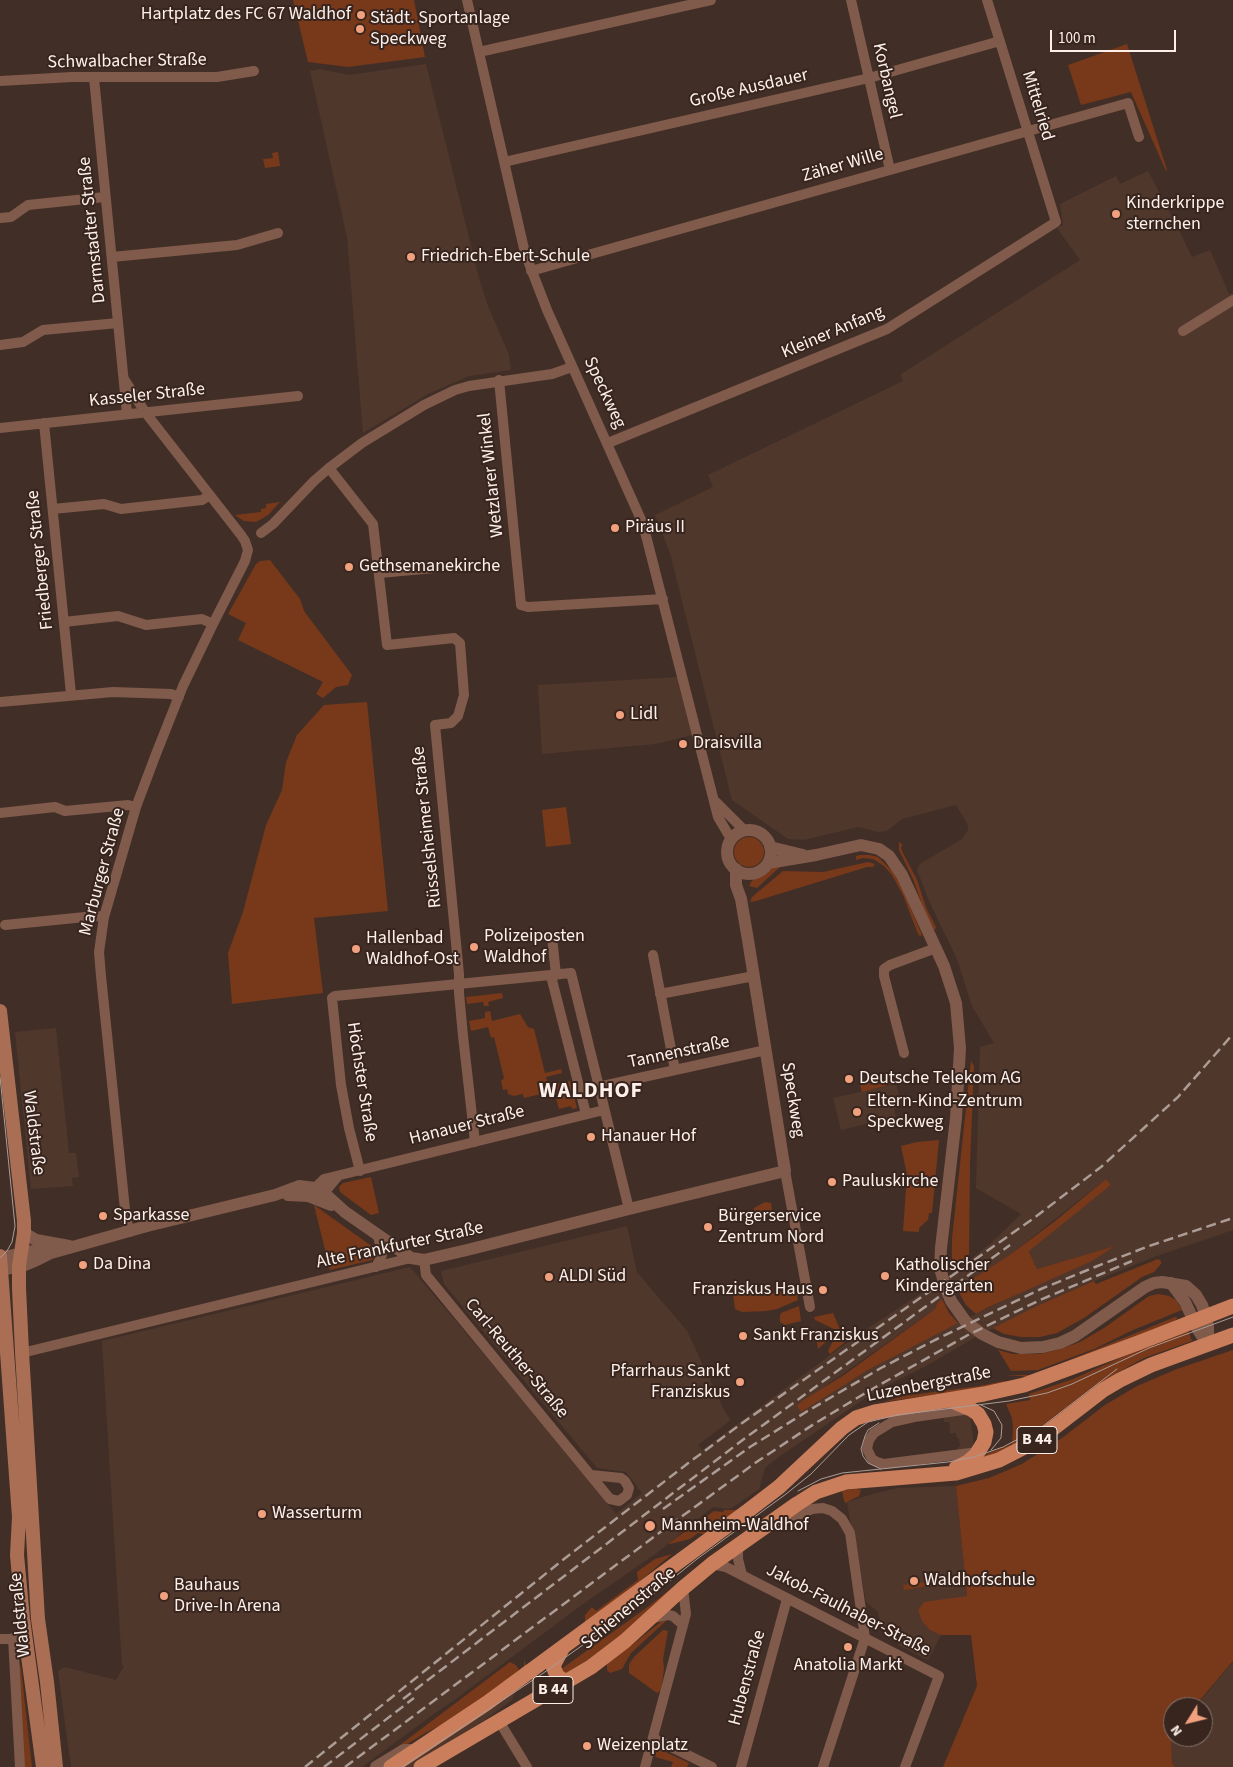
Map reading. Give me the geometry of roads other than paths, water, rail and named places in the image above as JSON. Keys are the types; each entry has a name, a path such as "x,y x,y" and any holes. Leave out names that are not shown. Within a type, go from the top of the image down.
{"main road":[{"name":"Waldstraße","path":"0,1011 8,1088 15,1132 24,1233 20,1260 19,1294 22,1352 38,1619 56,1767"},
{"name":"Waldstraße","path":"0,1263 4,1368 20,1517 17,1555 18,1639 37,1714 43,1767"},
{"name":"Luzenbergstraße","path":"645,1586 749,1510 779,1486 842,1428 856,1418 874,1412 1010,1389 1037,1381 1233,1306"},
{"name":"B 44","path":"942,1475 977,1468 1006,1457 1038,1440 1103,1390 1120,1380 1151,1365 1233,1335"},
{"path":"942,1475 968,1462 978,1452 985,1440 985,1428 980,1416 971,1409 950,1400"},
{"name":"Schienenstraße","path":"421,1767 602,1659 652,1618 683,1588 712,1564 816,1492 835,1484 864,1480 942,1475"},
{"name":"Schienenstraße","path":"416,1750 487,1703 645,1586"},
{"name":"B 44","path":"562,1647 553,1666 557,1676 566,1682"},
{"name":"B 44","path":"391,1767 416,1750"}],"street":[{"name":"Speckweg","path":"467,0 525,253 572,367 643,524 718,818 731,839 727,851 731,864 736,869 736,885 741,899 785,1171 810,1307"},
{"path":"479,52 710,0"},
{"name":"Korbangel","path":"851,0 890,170"},
{"name":"Mittelried","path":"987,0 1056,222"},
{"name":"Große Ausdauer","path":"504,162 869,78 1000,41"},
{"name":"Schwalbacher Straße","path":"0,81 217,77 254,71"},
{"name":"Darmstadter Straße","path":"94,78 127,414"},
{"name":"Zäher Wille","path":"532,271 1128,103 1139,137"},
{"path":"0,218 11,217 28,205 105,197"},
{"name":"Kleiner Anfang","path":"608,443 887,329 1056,222"},
{"path":"112,257 237,245 278,232"},
{"path":"1183,331 1233,300"},
{"path":"0,345 23,342 43,330 118,323"},
{"path":"261,533 273,524 314,481 362,443 444,395 469,386 499,380 552,374 572,367"},
{"name":"Darmstadter Straße","path":"124,379 145,412 245,541"},
{"name":"Wetzlarer Winkel","path":"499,380 522,605 528,607 663,599"},
{"name":"Kasseler Straße","path":"0,428 298,396"},
{"name":"Friedberger Straße","path":"44,423 71,694"},
{"name":"Rüsselsheimer Straße","path":"329,468 374,524 387,645 454,638 460,642 464,695 458,716 451,723 435,725 475,1142"},
{"path":"52,509 104,504 121,509 202,500 210,495"},
{"name":"Marburger Straße","path":"130,1232 126,1219 99,952 104,917 136,808 179,697 213,624 245,562 248,550 245,541"},
{"path":"380,573 434,568"},
{"path":"64,622 118,616 146,624 202,619 213,624"},
{"path":"0,702 71,694 134,691 171,694 179,697"},
{"name":"Speckweg","path":"714,799 732,820 744,830 758,832 768,841 770,847"},
{"path":"0,813 55,807 65,811 128,805 136,808"},
{"path":"731,839 744,830"},
{"path":"768,863 861,845 873,847 884,852 894,862 902,875 936,948 954,995 960,1039 956,1118 940,1268 945,1286 958,1313 976,1330 998,1342 1021,1348 1043,1348 1075,1336 1148,1285 1159,1282 1171,1283 1186,1286 1196,1295 1202,1305 1200,1319 1208,1331 1208,1344"},
{"path":"736,869 750,874 760,870 768,863 770,847 810,856"},
{"name":"Speckweg","path":"741,899 750,874"},
{"path":"6,925 95,916 104,917"},
{"path":"552,937 553,976 586,1114"},
{"path":"904,1053 884,976 884,969 936,948"},
{"path":"653,955 675,1070"},
{"path":"459,984 571,973 629,1208"},
{"path":"660,994 754,976"},
{"name":"Höchster Straße","path":"360,1171 341,1085 332,998 335,996 459,984"},
{"name":"Tannenstraße","path":"598,1087 766,1050"},
{"name":"Hanauer Straße","path":"319,1193 338,1176 604,1110"},
{"name":"Alte Frankfurter Straße","path":"22,1352 376,1267 467,1250 629,1208 785,1171"},
{"path":"0,1263 37,1260 51,1253 147,1226 275,1195 299,1186 319,1193 378,1235 417,1259"},
{"path":"24,1233 36,1240 74,1247"},
{"path":"376,1267 382,1255 378,1235"},
{"name":"Carl-Reuther-Straße","path":"417,1259 426,1275 591,1475"},
{"name":"Luzenbergstraße","path":"971,1409 892,1422 874,1433 869,1440 867,1449 872,1459 882,1464 978,1452"},
{"name":"Schienenstraße","path":"778,1518 799,1515 820,1508 832,1511 842,1519 850,1533 865,1638"},
{"name":"Jakob-Faulhaber-Straße","path":"738,1546 738,1559 742,1575"},
{"name":"Jakob-Faulhaber-Straße","path":"712,1564 726,1567 939,1676 905,1767"},
{"path":"646,1767 686,1614 683,1588"},
{"name":"Hubenstraße","path":"741,1767 787,1598"},
{"path":"652,1618 673,1616 683,1625"},
{"path":"823,1767 865,1638"},
{"path":"0,1639 18,1639 20,1767"},
{"path":"499,1721 527,1767"},
{"path":"653,1738 712,1767"},
{"path":"376,1767 404,1750 416,1750"}],"tram line":[{"path":"0,1077 15,1226 12,1242 0,1258"},
{"path":"402,1767 542,1674 646,1600 697,1559 811,1474 849,1435 868,1422 897,1415 1009,1401 1047,1393 1072,1384 1149,1348 1233,1317"},
{"path":"798,1491 821,1479 842,1473 948,1462 974,1457 1003,1447 1043,1426 1117,1369"},
{"path":"981,1405 994,1411 1002,1425 1001,1438 991,1450"},
{"path":"879,1423 868,1430 861,1449 868,1463 881,1469"}],"railway":[{"path":"305,1767 564,1559 687,1464 745,1421 1034,1218 1101,1167 1178,1097 1233,1034"},
{"path":"663,1509 750,1447 806,1412 881,1368 935,1340 1041,1289 1149,1246 1233,1218"},
{"path":"403,1699 744,1439 1010,1245"},
{"path":"345,1767 655,1536 758,1461 814,1424 968,1335 1040,1300 1132,1261"},
{"path":"324,1767 414,1698"}],"place":[{"name":"Hartplatz des FC 67 Waldhof","path":"361,15"},
{"name":"Städt. Sportanlage Speckweg","path":"360,29"},
{"name":"Kinderkrippe sternchen","path":"1116,214"},
{"name":"Friedrich-Ebert-Schule","path":"411,257"},
{"name":"Piräus II","path":"615,528"},
{"name":"Gethsemanekirche","path":"349,567"},
{"name":"Lidl","path":"620,715"},
{"name":"Draisvilla","path":"683,744"},
{"name":"Polizeiposten Waldhof","path":"474,947"},
{"name":"Hallenbad Waldhof-Ost","path":"356,949"},
{"name":"Deutsche Telekom AG","path":"849,1079"},
{"name":"Eltern-Kind-Zentrum Speckweg","path":"857,1112"},
{"name":"Hanauer Hof","path":"591,1137"},
{"name":"Pauluskirche","path":"832,1182"},
{"name":"Sparkasse","path":"103,1216"},
{"name":"Bürgerservice Zentrum Nord","path":"708,1227"},
{"name":"Da Dina","path":"83,1265"},
{"name":"Katholischer Kindergarten","path":"885,1276"},
{"name":"ALDI Süd","path":"549,1277"},
{"name":"Franziskus Haus","path":"823,1290"},
{"name":"Sankt Franziskus","path":"743,1336"},
{"name":"Pfarrhaus Sankt Franziskus","path":"740,1382"},
{"name":"Wasserturm","path":"262,1514"},
{"name":"Mannheim-Waldhof","path":"650,1526"},
{"name":"Waldhofschule","path":"914,1581"},
{"name":"Bauhaus Drive-In Arena","path":"164,1596"},
{"name":"Anatolia Markt","path":"848,1647"},
{"name":"Weizenplatz","path":"587,1746"}],"district":[{"name":"WALDHOF","path":"591,1092"}]}
